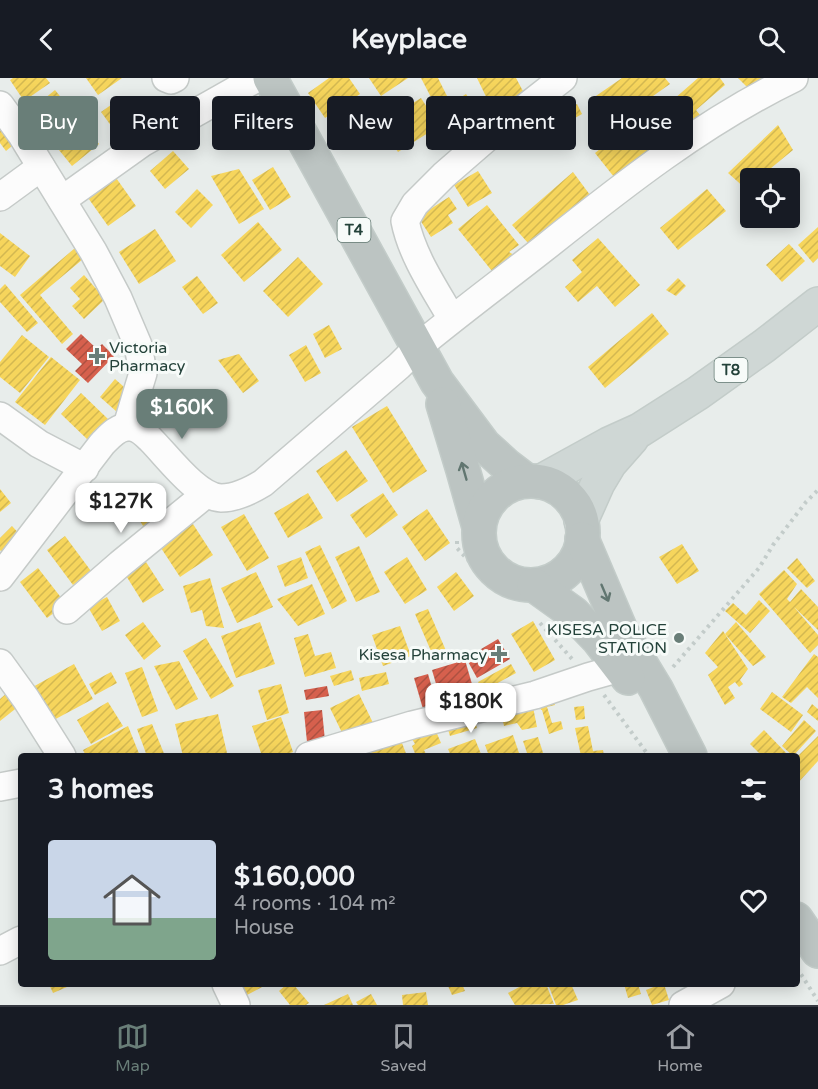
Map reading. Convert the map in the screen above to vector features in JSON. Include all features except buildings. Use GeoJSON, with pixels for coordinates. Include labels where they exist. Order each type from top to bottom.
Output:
{"type":"FeatureCollection","features":[{"type":"Feature","properties":{"kind":"highway","name":"T4"},"geometry":{"type":"LineString","coordinates":[[270,78],[437,382],[484,445],[506,465],[534,481],[558,489],[573,503],[622,633],[656,689],[688,753]]}},
{"type":"Feature","properties":{"kind":"highway","name":"T4"},"geometry":{"type":"LineString","coordinates":[[437,382],[464,470],[479,527],[480,545],[487,562],[500,575],[516,583],[534,585],[573,612],[598,639],[683,753]]}},
{"type":"Feature","properties":{"kind":"highway"},"geometry":{"type":"LineString","coordinates":[[479,527],[484,510],[495,495],[510,485],[534,481]]}},
{"type":"Feature","properties":{"kind":"highway"},"geometry":{"type":"LineString","coordinates":[[534,585],[552,581],[567,571],[577,557],[582,530]]}},
{"type":"Feature","properties":{"kind":"main road","name":"T8"},"geometry":{"type":"LineString","coordinates":[[534,481],[640,430],[698,393],[818,304]]}},
{"type":"Feature","properties":{"kind":"main road","name":"T8"},"geometry":{"type":"LineString","coordinates":[[582,530],[598,483],[610,463],[640,430]]}},
{"type":"Feature","properties":{"kind":"street"},"geometry":{"type":"LineString","coordinates":[[166,78],[171,80],[176,78]]}},
{"type":"Feature","properties":{"kind":"street"},"geometry":{"type":"LineString","coordinates":[[62,200],[142,143],[257,78]]}},
{"type":"Feature","properties":{"kind":"street"},"geometry":{"type":"LineString","coordinates":[[452,319],[425,272],[408,235],[405,221],[415,204],[444,176],[489,136],[563,78]]}},
{"type":"Feature","properties":{"kind":"street"},"geometry":{"type":"LineString","coordinates":[[0,577],[102,444],[115,432],[127,426],[137,428],[206,494],[220,498],[245,494],[263,483],[452,319],[612,193],[689,139],[762,93],[794,78]]}},
{"type":"Feature","properties":{"kind":"street"},"geometry":{"type":"LineString","coordinates":[[0,105],[93,250],[118,298],[138,345],[143,373],[127,426]]}},
{"type":"Feature","properties":{"kind":"street"},"geometry":{"type":"LineString","coordinates":[[0,197],[41,167]]}},
{"type":"Feature","properties":{"kind":"street"},"geometry":{"type":"LineString","coordinates":[[0,416],[39,444],[85,468]]}},
{"type":"Feature","properties":{"kind":"street"},"geometry":{"type":"LineString","coordinates":[[67,610],[206,494]]}},
{"type":"Feature","properties":{"kind":"street"},"geometry":{"type":"LineString","coordinates":[[0,663],[60,753]]}},
{"type":"Feature","properties":{"kind":"street"},"geometry":{"type":"LineString","coordinates":[[319,753],[412,726],[535,695],[620,668]]}},
{"type":"Feature","properties":{"kind":"street"},"geometry":{"type":"LineString","coordinates":[[0,787],[18,784]]}},
{"type":"Feature","properties":{"kind":"street"},"geometry":{"type":"LineString","coordinates":[[0,951],[18,942]]}},
{"type":"Feature","properties":{"kind":"street"},"geometry":{"type":"LineString","coordinates":[[227,987],[236,1005]]}},
{"type":"Feature","properties":{"kind":"street"},"geometry":{"type":"LineString","coordinates":[[683,1005],[716,987]]}},
{"type":"Feature","properties":{"kind":"path"},"geometry":{"type":"LineString","coordinates":[[656,689],[759,568],[779,536],[818,490]]}},
{"type":"Feature","properties":{"kind":"path"},"geometry":{"type":"LineString","coordinates":[[804,945],[818,1001]]}},
{"type":"Feature","properties":{"kind":"place","name":"Victoria Pharmacy"},"geometry":{"type":"Point","coordinates":[97,356]}},
{"type":"Feature","properties":{"kind":"place","name":"KISESA POLICE STATION"},"geometry":{"type":"Point","coordinates":[679,638]}},
{"type":"Feature","properties":{"kind":"place","name":"Kisesa Pharmacy"},"geometry":{"type":"Point","coordinates":[499,654]}}]}
